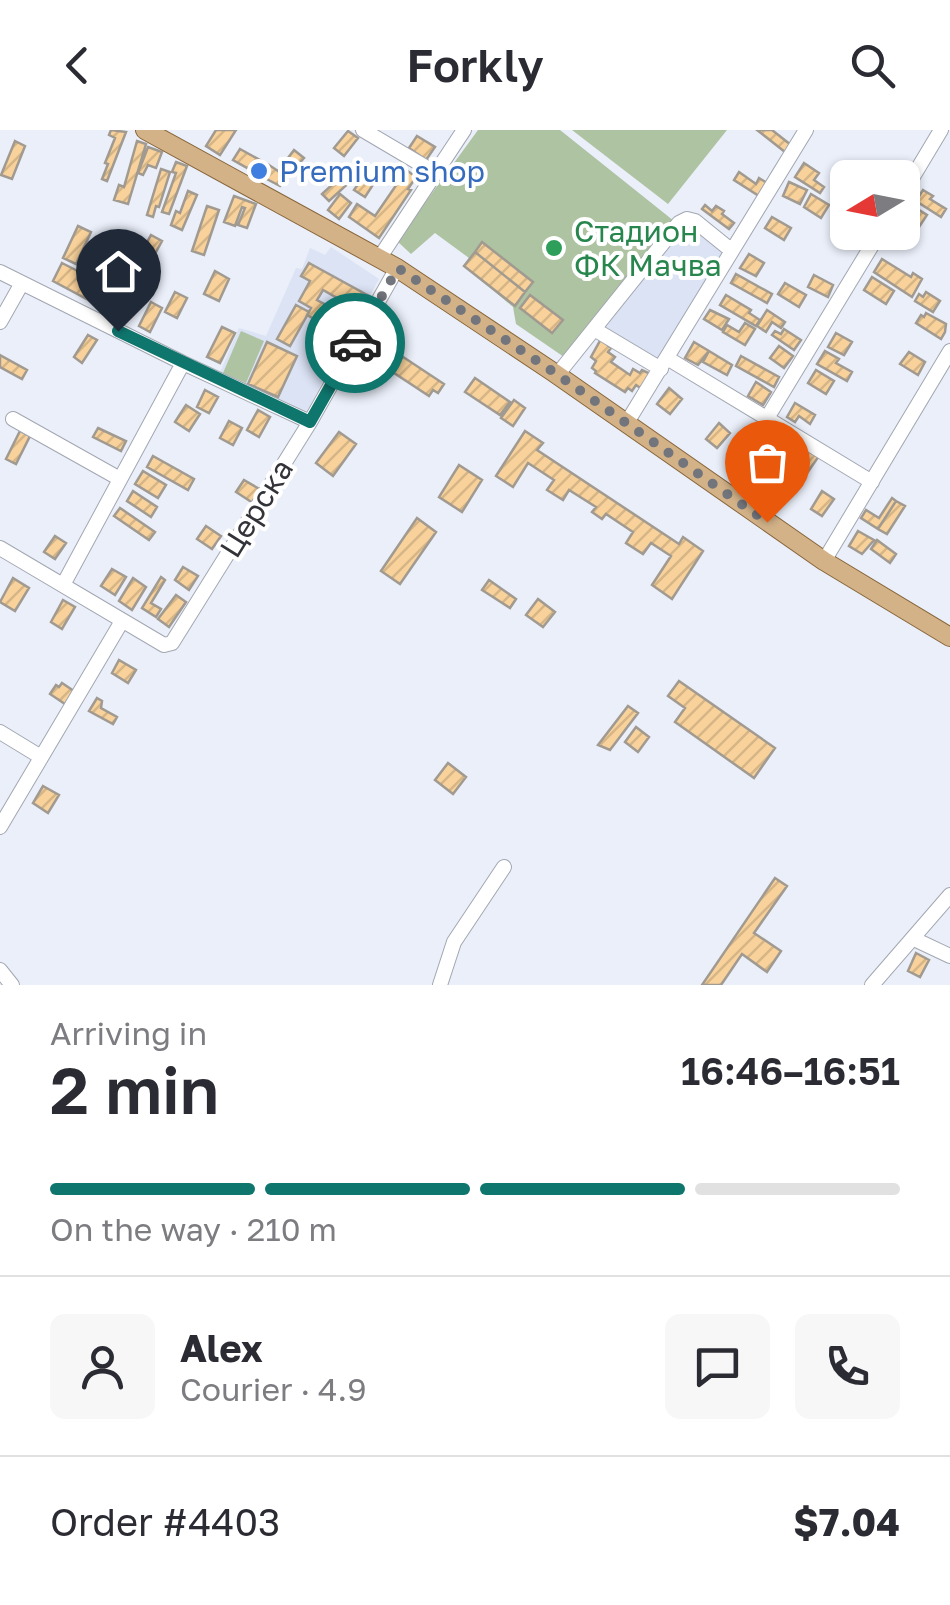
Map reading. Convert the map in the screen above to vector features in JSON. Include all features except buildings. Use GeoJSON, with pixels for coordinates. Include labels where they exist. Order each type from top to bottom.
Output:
{"type":"FeatureCollection","features":[{"type":"Feature","properties":{"kind":"main road"},"geometry":{"type":"LineString","coordinates":[[145,130],[398,268],[824,562],[950,637]]}},
{"type":"Feature","properties":{"kind":"street"},"geometry":{"type":"LineString","coordinates":[[363,130],[434,172]]}},
{"type":"Feature","properties":{"kind":"street"},"geometry":{"type":"LineString","coordinates":[[380,257],[464,130]]}},
{"type":"Feature","properties":{"kind":"street"},"geometry":{"type":"LineString","coordinates":[[626,424],[806,130]]}},
{"type":"Feature","properties":{"kind":"street"},"geometry":{"type":"LineString","coordinates":[[920,165],[942,130]]}},
{"type":"Feature","properties":{"kind":"street"},"geometry":{"type":"LineString","coordinates":[[558,375],[683,220],[695,221],[732,252]]}},
{"type":"Feature","properties":{"kind":"street"},"geometry":{"type":"LineString","coordinates":[[768,418],[869,250]]}},
{"type":"Feature","properties":{"kind":"street","name":"Церска"},"geometry":{"type":"LineString","coordinates":[[122,622],[164,645],[172,642],[310,422],[398,268]]}},
{"type":"Feature","properties":{"kind":"street"},"geometry":{"type":"LineString","coordinates":[[0,272],[310,422]]}},
{"type":"Feature","properties":{"kind":"street"},"geometry":{"type":"LineString","coordinates":[[0,322],[22,283]]}},
{"type":"Feature","properties":{"kind":"street"},"geometry":{"type":"LineString","coordinates":[[594,329],[768,418],[872,482]]}},
{"type":"Feature","properties":{"kind":"street"},"geometry":{"type":"LineString","coordinates":[[824,562],[950,351]]}},
{"type":"Feature","properties":{"kind":"street"},"geometry":{"type":"LineString","coordinates":[[63,585],[182,363]]}},
{"type":"Feature","properties":{"kind":"street"},"geometry":{"type":"LineString","coordinates":[[12,419],[120,478]]}},
{"type":"Feature","properties":{"kind":"street"},"geometry":{"type":"LineString","coordinates":[[0,548],[122,622],[2,820]]}},
{"type":"Feature","properties":{"kind":"street"},"geometry":{"type":"LineString","coordinates":[[0,732],[41,757]]}},
{"type":"Feature","properties":{"kind":"street"},"geometry":{"type":"LineString","coordinates":[[440,985],[454,942],[504,867]]}},
{"type":"Feature","properties":{"kind":"street"},"geometry":{"type":"LineString","coordinates":[[872,985],[950,896]]}},
{"type":"Feature","properties":{"kind":"street"},"geometry":{"type":"LineString","coordinates":[[914,938],[950,956]]}},
{"type":"Feature","properties":{"kind":"street"},"geometry":{"type":"LineString","coordinates":[[0,970],[12,985]]}},
{"type":"Feature","properties":{"kind":"shaded area"},"geometry":{"type":"Polygon","coordinates":[[[687,223],[727,253],[656,361],[604,326],[687,223]]]}},
{"type":"Feature","properties":{"kind":"shaded area"},"geometry":{"type":"Polygon","coordinates":[[[331,247],[379,279],[304,416],[218,377],[239,328],[266,336],[296,268],[302,269],[310,248],[325,255],[331,247]]]}},
{"type":"Feature","properties":{"kind":"green space","name":"Стадион ФК Мачва"},"geometry":{"type":"Polygon","coordinates":[[[478,130],[560,130],[674,221],[564,357],[516,324],[513,307],[464,266],[469,258],[435,233],[411,254],[397,241],[478,130]]]}},
{"type":"Feature","properties":{"kind":"green space"},"geometry":{"type":"Polygon","coordinates":[[[572,130],[727,130],[668,204],[572,130]]]}},
{"type":"Feature","properties":{"kind":"green space"},"geometry":{"type":"Polygon","coordinates":[[[241,331],[264,341],[246,383],[223,373],[241,331]]]}},
{"type":"Feature","properties":{"kind":"way so far"},"geometry":{"type":"LineString","coordinates":[[355,343],[398,268],[767,522]]}},
{"type":"Feature","properties":{"kind":"place","name":"Premium shop"},"geometry":{"type":"Point","coordinates":[259,171]}},
{"type":"Feature","properties":{"kind":"place","name":"Стадион ФК Мачва"},"geometry":{"type":"Point","coordinates":[554,248]}},
{"type":"Feature","properties":{"kind":"route"},"geometry":{"type":"LineString","coordinates":[[118,331],[310,422],[355,343]]}}]}
